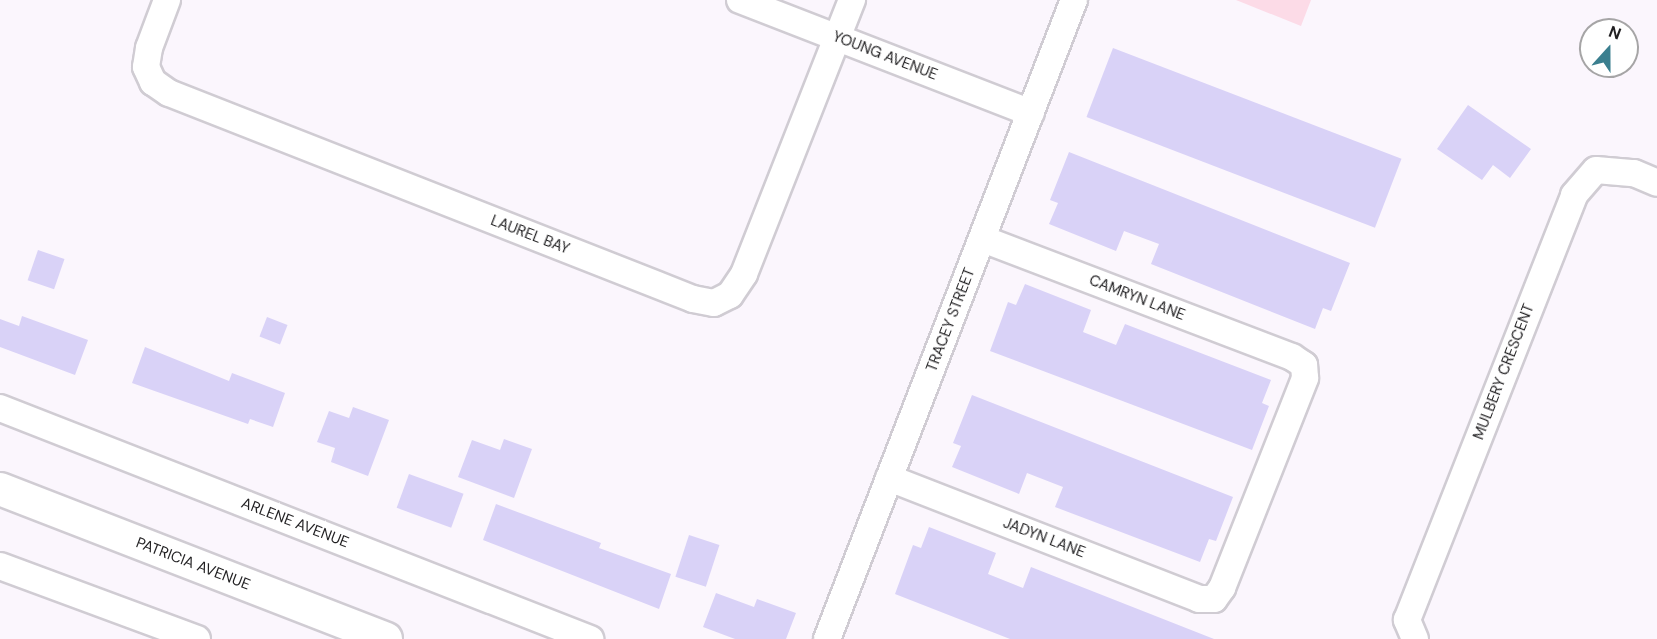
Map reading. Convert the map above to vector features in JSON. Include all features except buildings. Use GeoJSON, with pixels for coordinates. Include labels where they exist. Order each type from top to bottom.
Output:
{"type":"FeatureCollection","features":[{"type":"Feature","properties":{"kind":"street","name":"LAUREL BAY"},"geometry":{"type":"LineString","coordinates":[[167,0],[149,48],[146,67],[153,82],[169,93],[704,303],[723,300],[741,281],[852,0]]}},
{"type":"Feature","properties":{"kind":"street","name":"YOUNG AVENUE"},"geometry":{"type":"LineString","coordinates":[[740,0],[1031,113]]}},
{"type":"Feature","properties":{"kind":"street","name":"TRACEY STREET"},"geometry":{"type":"LineString","coordinates":[[827,639],[1074,0]]}},
{"type":"Feature","properties":{"kind":"street","name":"MULBERY CRESCENT"},"geometry":{"type":"LineString","coordinates":[[1415,639],[1407,620],[1574,195],[1596,170],[1634,174],[1657,183]]}},
{"type":"Feature","properties":{"kind":"street","name":"CAMRYN LANE"},"geometry":{"type":"LineString","coordinates":[[983,238],[1292,357],[1304,365],[1305,378],[1222,588],[1214,599],[1199,598]]}},
{"type":"Feature","properties":{"kind":"street","name":"ARLENE AVENUE"},"geometry":{"type":"LineString","coordinates":[[0,408],[590,639]]}},
{"type":"Feature","properties":{"kind":"street","name":"JADYN LANE"},"geometry":{"type":"LineString","coordinates":[[889,478],[1199,598]]}},
{"type":"Feature","properties":{"kind":"street","name":"PATRICIA AVENUE"},"geometry":{"type":"LineString","coordinates":[[0,489],[386,639]]}},
{"type":"Feature","properties":{"kind":"street"},"geometry":{"type":"LineString","coordinates":[[0,566],[197,639]]}},
{"type":"Feature","properties":{"kind":"shaded area"},"geometry":{"type":"Polygon","coordinates":[[[1236,0],[1311,0],[1301,26],[1236,0]]]}}]}
